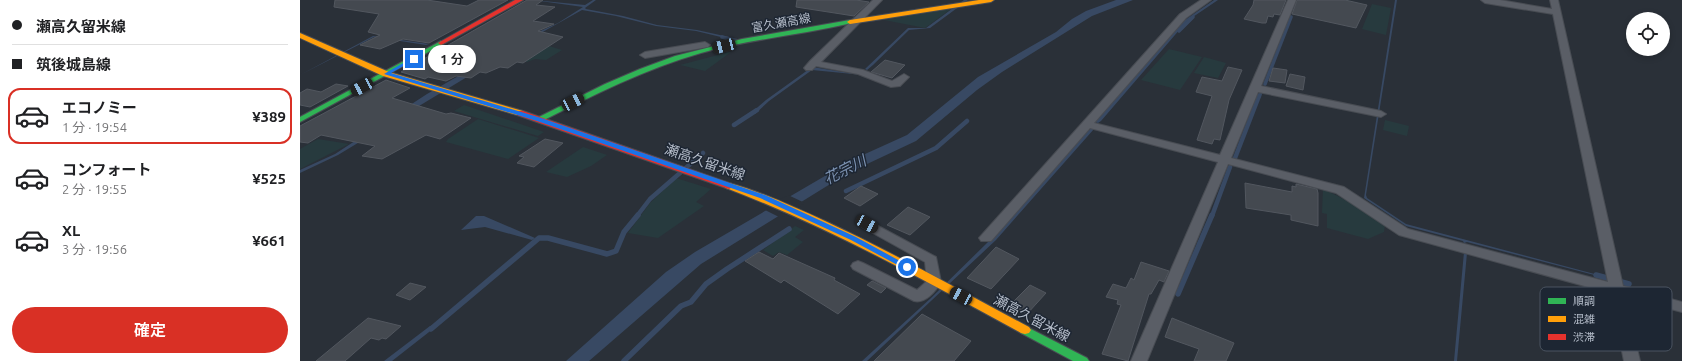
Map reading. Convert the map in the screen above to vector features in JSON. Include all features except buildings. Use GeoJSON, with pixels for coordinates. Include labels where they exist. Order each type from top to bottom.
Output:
{"type":"FeatureCollection","features":[{"type":"Feature","properties":{"kind":"main road"},"geometry":{"type":"LineString","coordinates":[[300,120],[520,0]]}},
{"type":"Feature","properties":{"kind":"main road","name":"富久瀬高線"},"geometry":{"type":"LineString","coordinates":[[539,120],[585,96],[645,70],[697,53],[738,43],[857,21],[991,0]]}},
{"type":"Feature","properties":{"kind":"main road","name":"瀬高久留米線"},"geometry":{"type":"LineString","coordinates":[[300,35],[386,74],[539,120],[772,201],[854,238],[1083,361]]}},
{"type":"Feature","properties":{"kind":"street"},"geometry":{"type":"LineString","coordinates":[[878,0],[811,66],[860,72],[891,84],[896,84],[904,77]]}},
{"type":"Feature","properties":{"kind":"street"},"geometry":{"type":"LineString","coordinates":[[986,238],[1183,16],[1208,0]]}},
{"type":"Feature","properties":{"kind":"street"},"geometry":{"type":"LineString","coordinates":[[1139,361],[1292,0]]}},
{"type":"Feature","properties":{"kind":"street"},"geometry":{"type":"LineString","coordinates":[[1485,0],[1556,12]]}},
{"type":"Feature","properties":{"kind":"street"},"geometry":{"type":"LineString","coordinates":[[1554,0],[1616,287]]}},
{"type":"Feature","properties":{"kind":"street"},"geometry":{"type":"LineString","coordinates":[[644,55],[705,45]]}},
{"type":"Feature","properties":{"kind":"street"},"geometry":{"type":"LineString","coordinates":[[1255,88],[1381,114]]}},
{"type":"Feature","properties":{"kind":"street"},"geometry":{"type":"LineString","coordinates":[[1087,124],[1340,190],[1404,232],[1606,287]]}},
{"type":"Feature","properties":{"kind":"street"},"geometry":{"type":"LineString","coordinates":[[858,266],[919,297],[934,282],[931,260],[867,224]]}},
{"type":"Feature","properties":{"kind":"street"},"geometry":{"type":"LineString","coordinates":[[1672,304],[1682,307]]}},
{"type":"Feature","properties":{"kind":"street"},"geometry":{"type":"LineString","coordinates":[[1630,351],[1632,361]]}},
{"type":"Feature","properties":{"kind":"green space"},"geometry":{"type":"Polygon","coordinates":[[[1372,4],[1391,8],[1386,35],[1362,29],[1372,4]]]}},
{"type":"Feature","properties":{"kind":"green space"},"geometry":{"type":"Polygon","coordinates":[[[951,9],[925,28],[884,20],[951,9]]]}},
{"type":"Feature","properties":{"kind":"green space"},"geometry":{"type":"Polygon","coordinates":[[[549,46],[562,50],[546,60],[535,59],[527,62],[523,61],[549,46]]]}},
{"type":"Feature","properties":{"kind":"green space"},"geometry":{"type":"Polygon","coordinates":[[[1169,49],[1202,57],[1180,90],[1141,80],[1169,49]]]}},
{"type":"Feature","properties":{"kind":"green space"},"geometry":{"type":"Polygon","coordinates":[[[731,52],[705,71],[680,65],[731,52]]]}},
{"type":"Feature","properties":{"kind":"green space"},"geometry":{"type":"Polygon","coordinates":[[[1204,57],[1226,63],[1218,78],[1194,73],[1204,57]]]}},
{"type":"Feature","properties":{"kind":"green space"},"geometry":{"type":"Polygon","coordinates":[[[464,105],[544,132],[538,136],[454,111],[464,105]]]}},
{"type":"Feature","properties":{"kind":"green space"},"geometry":{"type":"Polygon","coordinates":[[[478,119],[539,138],[508,159],[446,142],[448,139],[478,119]]]}},
{"type":"Feature","properties":{"kind":"green space"},"geometry":{"type":"Polygon","coordinates":[[[1385,120],[1409,126],[1407,136],[1383,130],[1385,120]]]}},
{"type":"Feature","properties":{"kind":"green space"},"geometry":{"type":"Polygon","coordinates":[[[318,139],[349,144],[300,169],[300,149],[318,139]]]}},
{"type":"Feature","properties":{"kind":"green space"},"geometry":{"type":"Polygon","coordinates":[[[583,147],[607,155],[591,166],[567,177],[546,172],[583,147]]]}},
{"type":"Feature","properties":{"kind":"green space"},"geometry":{"type":"Polygon","coordinates":[[[676,178],[711,189],[696,202],[704,206],[658,238],[628,233],[650,203],[676,178]]]}},
{"type":"Feature","properties":{"kind":"green space"},"geometry":{"type":"Polygon","coordinates":[[[1323,189],[1350,202],[1385,224],[1384,232],[1368,239],[1327,228],[1327,214],[1322,213],[1323,189]]]}},
{"type":"Feature","properties":{"kind":"green space"},"geometry":{"type":"Polygon","coordinates":[[[795,226],[804,230],[795,237],[803,242],[787,255],[779,252],[773,256],[763,250],[795,226]]]}},
{"type":"Feature","properties":{"kind":"water"},"geometry":{"type":"Polygon","coordinates":[[[533,0],[585,5],[593,0],[596,0],[585,8],[657,25],[697,30],[729,37],[725,38],[696,31],[656,26],[616,16],[582,10],[530,39],[338,155],[300,173],[300,170],[335,154],[427,94],[521,40],[558,23],[583,7],[533,0]]]}},
{"type":"Feature","properties":{"kind":"water"},"geometry":{"type":"Polygon","coordinates":[[[964,0],[968,0],[930,28],[909,30],[873,65],[867,70],[865,69],[908,28],[926,28],[964,0]]]}},
{"type":"Feature","properties":{"kind":"water","name":"花宗川"},"geometry":{"type":"Polygon","coordinates":[[[1116,0],[1133,0],[1092,16],[1002,72],[977,90],[916,141],[848,173],[701,264],[589,361],[566,361],[666,272],[695,252],[854,159],[907,135],[978,77],[1056,32],[1072,19],[1086,11],[1116,0]]]}},
{"type":"Feature","properties":{"kind":"water"},"geometry":{"type":"Polygon","coordinates":[[[1214,0],[1218,0],[1187,21],[1101,121],[1098,123],[1095,122],[1185,20],[1214,0]]]}},
{"type":"Feature","properties":{"kind":"water"},"geometry":{"type":"Polygon","coordinates":[[[1395,0],[1397,0],[1366,195],[1367,198],[1406,224],[1602,277],[1467,242],[1464,243],[1463,241],[1406,226],[1364,198],[1395,0]]]}},
{"type":"Feature","properties":{"kind":"water"},"geometry":{"type":"Polygon","coordinates":[[[373,36],[429,44],[426,45],[374,37],[300,75],[373,36]]]}},
{"type":"Feature","properties":{"kind":"water"},"geometry":{"type":"Polygon","coordinates":[[[812,67],[863,75],[812,70],[769,101],[755,114],[751,113],[766,100],[812,67]]]}},
{"type":"Feature","properties":{"kind":"water"},"geometry":{"type":"Polygon","coordinates":[[[1090,129],[1094,129],[996,240],[867,361],[862,361],[931,298],[989,241],[1090,129]]]}},
{"type":"Feature","properties":{"kind":"water"},"geometry":{"type":"Polygon","coordinates":[[[476,216],[484,216],[535,238],[532,240],[485,227],[461,230],[476,216]]]}},
{"type":"Feature","properties":{"kind":"water"},"geometry":{"type":"Polygon","coordinates":[[[1464,252],[1467,253],[1457,361],[1454,361],[1464,252]]]}},
{"type":"Feature","properties":{"kind":"water"},"geometry":{"type":"Polygon","coordinates":[[[438,325],[392,361],[384,361],[430,326],[438,325]]]}},
{"type":"Feature","properties":{"kind":"pier"},"geometry":{"type":"Polygon","coordinates":[[[788,195],[805,203],[781,218],[763,209],[788,195]]]}},
{"type":"Feature","properties":{"kind":"waterway"},"geometry":{"type":"LineString","coordinates":[[1179,31],[1193,17]]}},
{"type":"Feature","properties":{"kind":"waterway"},"geometry":{"type":"LineString","coordinates":[[1265,84],[1291,17]]}},
{"type":"Feature","properties":{"kind":"waterway"},"geometry":{"type":"LineString","coordinates":[[722,37],[742,42]]}},
{"type":"Feature","properties":{"kind":"waterway"},"geometry":{"type":"LineString","coordinates":[[1259,97],[1261,92]]}},
{"type":"Feature","properties":{"kind":"waterway"},"geometry":{"type":"LineString","coordinates":[[1235,158],[1259,96]]}},
{"type":"Feature","properties":{"kind":"waterway"},"geometry":{"type":"LineString","coordinates":[[734,125],[757,110]]}},
{"type":"Feature","properties":{"kind":"waterway"},"geometry":{"type":"LineString","coordinates":[[846,191],[936,148],[967,121]]}},
{"type":"Feature","properties":{"kind":"waterway"},"geometry":{"type":"LineString","coordinates":[[637,216],[650,199],[703,153]]}},
{"type":"Feature","properties":{"kind":"waterway"},"geometry":{"type":"LineString","coordinates":[[1212,216],[1230,167]]}},
{"type":"Feature","properties":{"kind":"waterway"},"geometry":{"type":"LineString","coordinates":[[431,329],[539,238],[548,238],[607,254],[616,251],[624,232],[638,215]]}},
{"type":"Feature","properties":{"kind":"waterway"},"geometry":{"type":"LineString","coordinates":[[1178,294],[1212,215]]}},
{"type":"Feature","properties":{"kind":"waterway"},"geometry":{"type":"LineString","coordinates":[[624,361],[681,306],[691,302],[706,284],[789,229]]}},
{"type":"Feature","properties":{"kind":"waterway"},"geometry":{"type":"LineString","coordinates":[[1596,275],[1629,284]]}},
{"type":"Feature","properties":{"kind":"traffic: fast"},"geometry":{"type":"LineString","coordinates":[[539,119],[625,78],[678,58],[742,41],[850,22]]}},
{"type":"Feature","properties":{"kind":"traffic: fast"},"geometry":{"type":"LineString","coordinates":[[300,120],[441,43]]}},
{"type":"Feature","properties":{"kind":"traffic: fast"},"geometry":{"type":"LineString","coordinates":[[1025,330],[1083,361]]}},
{"type":"Feature","properties":{"kind":"traffic: slow"},"geometry":{"type":"LineString","coordinates":[[850,22],[991,0]]}},
{"type":"Feature","properties":{"kind":"traffic: slow"},"geometry":{"type":"LineString","coordinates":[[300,35],[386,74],[520,113]]}},
{"type":"Feature","properties":{"kind":"traffic: slow"},"geometry":{"type":"LineString","coordinates":[[729,186],[768,200],[843,234],[880,252],[1025,330]]}},
{"type":"Feature","properties":{"kind":"traffic: jam"},"geometry":{"type":"LineString","coordinates":[[441,43],[520,0]]}},
{"type":"Feature","properties":{"kind":"traffic: jam"},"geometry":{"type":"LineString","coordinates":[[520,113],[729,186]]}},
{"type":"Feature","properties":{"kind":"route"},"geometry":{"type":"LineString","coordinates":[[414,59],[386,74],[539,120],[762,197],[854,238],[907,267]]}}]}
